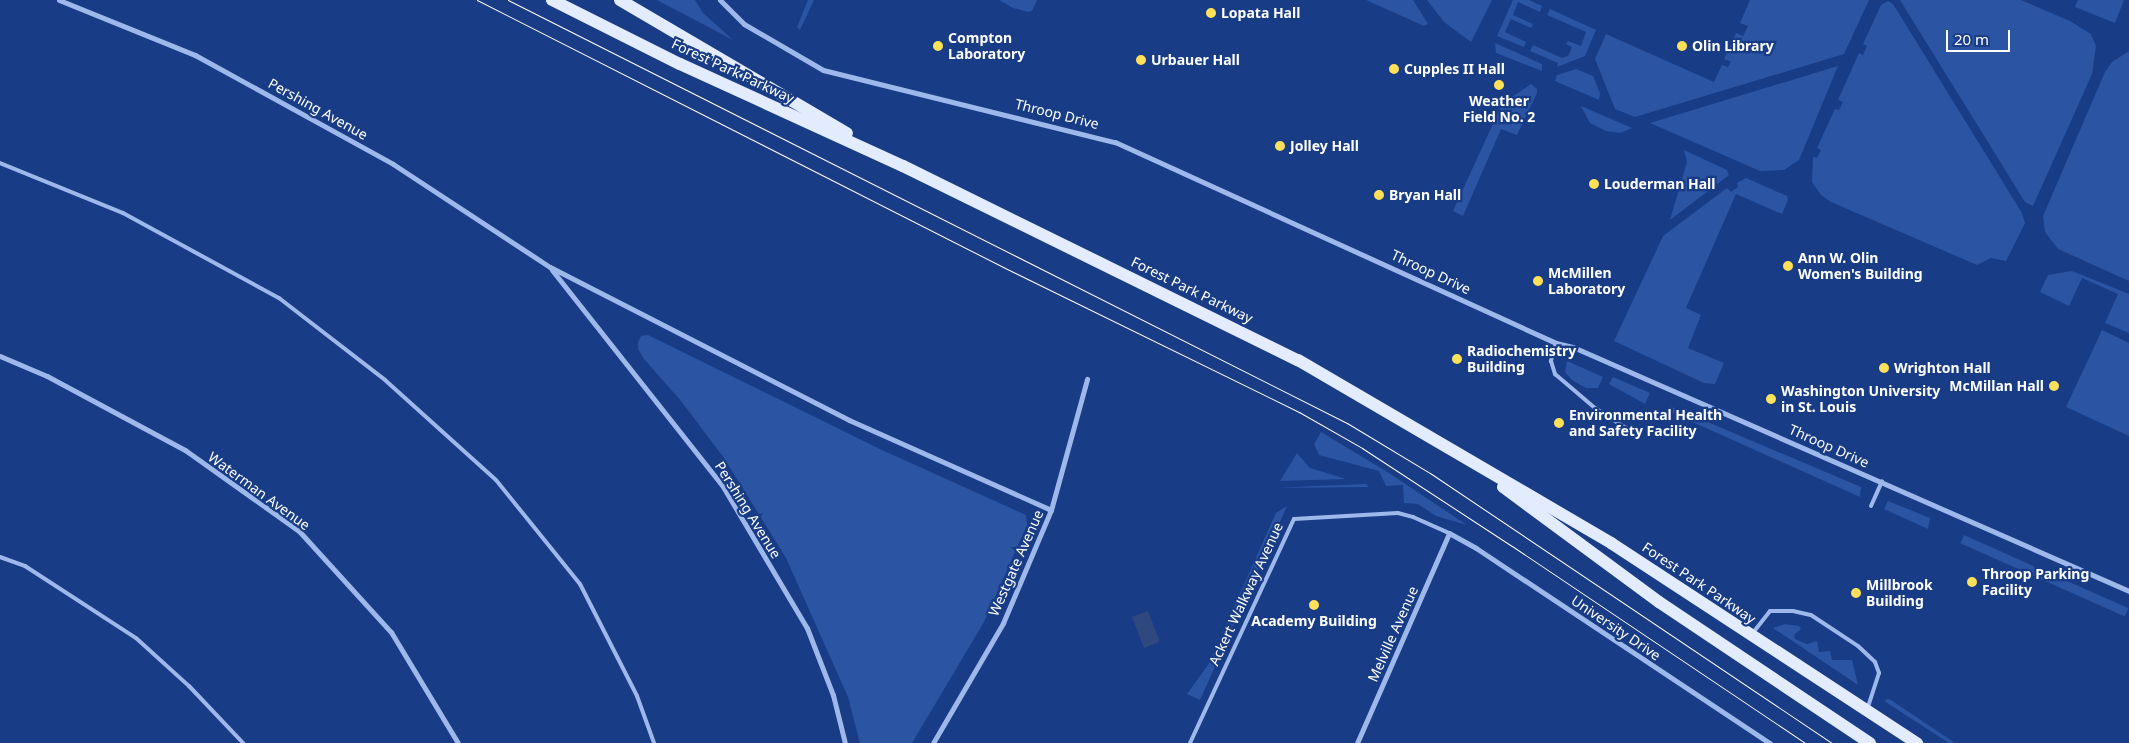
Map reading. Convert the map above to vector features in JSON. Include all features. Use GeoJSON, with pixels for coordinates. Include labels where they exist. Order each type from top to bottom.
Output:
{"type":"FeatureCollection","features":[{"type":"Feature","properties":{"kind":"main road","name":"Forest Park Parkway"},"geometry":{"type":"LineString","coordinates":[[552,0],[680,64],[903,166],[1298,360],[1611,543],[1750,636],[1917,743]]}},
{"type":"Feature","properties":{"kind":"main road","name":"Forest Park Parkway"},"geometry":{"type":"LineString","coordinates":[[620,0],[903,166]]}},
{"type":"Feature","properties":{"kind":"main road","name":"Forest Park Parkway"},"geometry":{"type":"LineString","coordinates":[[1462,455],[1651,596],[1870,743]]}},
{"type":"Feature","properties":{"kind":"street","name":"Pershing Avenue"},"geometry":{"type":"LineString","coordinates":[[59,0],[212,64],[393,164],[550,267],[849,420],[1051,510]]}},
{"type":"Feature","properties":{"kind":"street","name":"Throop Drive"},"geometry":{"type":"LineString","coordinates":[[720,0],[744,24],[837,76],[1079,130],[1115,142],[1556,343],[1573,346],[2129,591]]}},
{"type":"Feature","properties":{"kind":"street","name":"Pershing Avenue"},"geometry":{"type":"LineString","coordinates":[[550,267],[722,485],[807,628],[833,695],[845,743]]}},
{"type":"Feature","properties":{"kind":"street","name":"Waterman Avenue"},"geometry":{"type":"LineString","coordinates":[[0,356],[47,376],[185,450],[299,532],[391,632],[458,743]]}},
{"type":"Feature","properties":{"kind":"street","name":"Westgate Avenue"},"geometry":{"type":"LineString","coordinates":[[933,743],[1003,623],[1051,510],[1087,380]]}},
{"type":"Feature","properties":{"kind":"street","name":"Melville Avenue"},"geometry":{"type":"LineString","coordinates":[[1357,743],[1449,533]]}},
{"type":"Feature","properties":{"kind":"street","name":"University Drive"},"geometry":{"type":"LineString","coordinates":[[1449,533],[1476,548],[1770,743]]}},
{"type":"Feature","properties":{"kind":"lane"},"geometry":{"type":"LineString","coordinates":[[0,163],[123,213],[279,298],[385,380],[496,480],[580,584],[636,696],[654,743]]}},
{"type":"Feature","properties":{"kind":"lane"},"geometry":{"type":"LineString","coordinates":[[1556,343],[1551,362],[1555,374],[1595,408],[1632,432]]}},
{"type":"Feature","properties":{"kind":"lane"},"geometry":{"type":"LineString","coordinates":[[1871,506],[1882,481]]}},
{"type":"Feature","properties":{"kind":"lane","name":"Ackert Walkway Avenue"},"geometry":{"type":"LineString","coordinates":[[1190,743],[1294,519],[1398,514],[1414,517],[1449,533]]}},
{"type":"Feature","properties":{"kind":"lane"},"geometry":{"type":"LineString","coordinates":[[0,556],[25,566],[136,638],[189,686],[243,743]]}},
{"type":"Feature","properties":{"kind":"lane"},"geometry":{"type":"LineString","coordinates":[[1750,636],[1770,611],[1793,611],[1810,615],[1858,646],[1875,662],[1878,673],[1873,698],[1866,711]]}},
{"type":"Feature","properties":{"kind":"shaded area"},"geometry":{"type":"Polygon","coordinates":[[[657,0],[695,0],[703,13],[733,40],[657,0]]]}},
{"type":"Feature","properties":{"kind":"shaded area"},"geometry":{"type":"Polygon","coordinates":[[[808,0],[814,0],[800,30],[797,27],[808,0]]]}},
{"type":"Feature","properties":{"kind":"shaded area"},"geometry":{"type":"Polygon","coordinates":[[[999,0],[1037,0],[1032,11],[1028,12],[1013,8],[999,0]]]}},
{"type":"Feature","properties":{"kind":"shaded area"},"geometry":{"type":"Polygon","coordinates":[[[1366,0],[1413,0],[1428,24],[1424,26],[1366,0]]]}},
{"type":"Feature","properties":{"kind":"shaded area"},"geometry":{"type":"Polygon","coordinates":[[[1427,0],[1492,0],[1471,42],[1444,22],[1427,0]]]}},
{"type":"Feature","properties":{"kind":"shaded area"},"geometry":{"type":"Polygon","coordinates":[[[1513,0],[1529,0],[1542,6],[1540,12],[1518,2],[1513,15],[1533,24],[1531,28],[1511,19],[1505,32],[1526,42],[1524,47],[1497,36],[1513,0]]]}},
{"type":"Feature","properties":{"kind":"shaded area"},"geometry":{"type":"Polygon","coordinates":[[[1750,0],[1869,0],[1844,54],[1635,117],[1615,109],[1595,59],[1606,34],[1714,82],[1722,65],[1728,67],[1731,62],[1724,59],[1736,33],[1743,36],[1748,26],[1740,23],[1750,0]]]}},
{"type":"Feature","properties":{"kind":"shaded area"},"geometry":{"type":"Polygon","coordinates":[[[1900,0],[2021,0],[2070,21],[2091,34],[2096,46],[2092,74],[2033,206],[2025,202],[1900,0]]]}},
{"type":"Feature","properties":{"kind":"shaded area"},"geometry":{"type":"Polygon","coordinates":[[[2078,0],[2124,0],[2115,23],[2075,7],[2078,0]]]}},
{"type":"Feature","properties":{"kind":"shaded area"},"geometry":{"type":"Polygon","coordinates":[[[1888,1],[1893,4],[2022,213],[2025,223],[2006,261],[1991,258],[1977,265],[1831,202],[1821,195],[1812,182],[1813,157],[1817,158],[1821,150],[1817,148],[1835,109],[1839,110],[1843,102],[1838,100],[1859,53],[1863,55],[1867,46],[1863,44],[1881,5],[1888,1]]]}},
{"type":"Feature","properties":{"kind":"shaded area"},"geometry":{"type":"Polygon","coordinates":[[[1550,9],[1596,30],[1585,56],[1557,67],[1558,63],[1530,51],[1533,45],[1562,58],[1568,56],[1572,47],[1566,44],[1568,41],[1581,46],[1586,32],[1547,15],[1550,9]]]}},
{"type":"Feature","properties":{"kind":"shaded area"},"geometry":{"type":"Polygon","coordinates":[[[1495,43],[1542,64],[1542,71],[1496,53],[1495,43]]]}},
{"type":"Feature","properties":{"kind":"shaded area"},"geometry":{"type":"Polygon","coordinates":[[[2129,51],[2129,281],[2058,249],[2045,232],[2043,216],[2105,72],[2112,62],[2129,51]]]}},
{"type":"Feature","properties":{"kind":"shaded area"},"geometry":{"type":"Polygon","coordinates":[[[1838,66],[1799,160],[1784,170],[1760,171],[1650,123],[1838,66]]]}},
{"type":"Feature","properties":{"kind":"shaded area"},"geometry":{"type":"Polygon","coordinates":[[[1576,69],[1593,76],[1600,93],[1599,100],[1555,81],[1557,75],[1576,69]]]}},
{"type":"Feature","properties":{"kind":"shaded area"},"geometry":{"type":"Polygon","coordinates":[[[1531,84],[1537,89],[1537,93],[1517,135],[1501,129],[1463,216],[1453,211],[1502,104],[1531,84]]]}},
{"type":"Feature","properties":{"kind":"shaded area"},"geometry":{"type":"Polygon","coordinates":[[[1581,106],[1632,128],[1620,133],[1606,131],[1590,123],[1581,106]]]}},
{"type":"Feature","properties":{"kind":"shaded area"},"geometry":{"type":"Polygon","coordinates":[[[1684,150],[1727,170],[1729,175],[1670,220],[1687,162],[1684,150]]]}},
{"type":"Feature","properties":{"kind":"shaded area"},"geometry":{"type":"Polygon","coordinates":[[[1746,178],[1787,196],[1788,200],[1782,214],[1736,194],[1686,308],[1701,315],[1688,348],[1724,363],[1715,384],[1704,383],[1614,341],[1663,236],[1727,188],[1731,192],[1738,187],[1737,183],[1746,178]]]}},
{"type":"Feature","properties":{"kind":"shaded area"},"geometry":{"type":"Polygon","coordinates":[[[2072,271],[2129,294],[2129,333],[2105,323],[2118,294],[2082,278],[2069,306],[2040,292],[2048,275],[2072,271]]]}},
{"type":"Feature","properties":{"kind":"shaded area"},"geometry":{"type":"Polygon","coordinates":[[[2102,330],[2129,343],[2129,436],[2066,407],[2102,330]]]}},
{"type":"Feature","properties":{"kind":"shaded area"},"geometry":{"type":"Polygon","coordinates":[[[648,335],[882,450],[1026,515],[1027,525],[984,622],[912,743],[860,743],[848,697],[786,558],[724,458],[681,401],[644,359],[638,349],[638,342],[641,336],[648,335]]]}},
{"type":"Feature","properties":{"kind":"shaded area"},"geometry":{"type":"Polygon","coordinates":[[[1567,361],[1603,377],[1598,388],[1586,388],[1572,380],[1565,372],[1567,361]]]}},
{"type":"Feature","properties":{"kind":"shaded area"},"geometry":{"type":"Polygon","coordinates":[[[1613,377],[1650,393],[1645,404],[1609,384],[1613,377]]]}},
{"type":"Feature","properties":{"kind":"shaded area"},"geometry":{"type":"Polygon","coordinates":[[[1670,406],[1861,487],[1860,497],[1668,411],[1670,406]]]}},
{"type":"Feature","properties":{"kind":"shaded area"},"geometry":{"type":"Polygon","coordinates":[[[1321,432],[1389,473],[1467,525],[1436,516],[1418,504],[1404,503],[1403,485],[1386,486],[1379,471],[1319,455],[1314,444],[1321,432]]]}},
{"type":"Feature","properties":{"kind":"shaded area"},"geometry":{"type":"Polygon","coordinates":[[[1297,453],[1310,468],[1346,479],[1280,481],[1297,453]]]}},
{"type":"Feature","properties":{"kind":"shaded area"},"geometry":{"type":"Polygon","coordinates":[[[1366,484],[1369,487],[1276,488],[1315,486],[1366,484]]]}},
{"type":"Feature","properties":{"kind":"shaded area"},"geometry":{"type":"Polygon","coordinates":[[[1888,501],[1930,518],[1928,529],[1884,509],[1888,501]]]}},
{"type":"Feature","properties":{"kind":"shaded area"},"geometry":{"type":"Polygon","coordinates":[[[1287,506],[1200,700],[1187,694],[1208,665],[1276,513],[1287,506]]]}},
{"type":"Feature","properties":{"kind":"shaded area"},"geometry":{"type":"Polygon","coordinates":[[[1964,535],[2128,608],[2125,616],[1960,543],[1964,535]]]}},
{"type":"Feature","properties":{"kind":"shaded area"},"geometry":{"type":"Polygon","coordinates":[[[1148,611],[1160,642],[1144,648],[1132,617],[1148,611]]]}},
{"type":"Feature","properties":{"kind":"shaded area"},"geometry":{"type":"Polygon","coordinates":[[[1785,624],[1799,626],[1801,629],[1794,635],[1795,639],[1807,644],[1817,641],[1819,652],[1830,651],[1832,660],[1852,660],[1858,685],[1773,628],[1785,624]]]}},
{"type":"Feature","properties":{"kind":"shaded area"},"geometry":{"type":"Polygon","coordinates":[[[1888,699],[1955,743],[1949,743],[1884,701],[1888,699]]]}},
{"type":"Feature","properties":{"kind":"tram line"},"geometry":{"type":"LineString","coordinates":[[477,0],[1003,267],[1299,412],[1362,448],[1512,546],[1805,743]]}},
{"type":"Feature","properties":{"kind":"tram line"},"geometry":{"type":"LineString","coordinates":[[508,0],[1347,423],[1430,473],[1832,743]]}},
{"type":"Feature","properties":{"kind":"place","name":"Lopata Hall"},"geometry":{"type":"Point","coordinates":[1211,13]}},
{"type":"Feature","properties":{"kind":"place","name":"Compton Laboratory"},"geometry":{"type":"Point","coordinates":[938,46]}},
{"type":"Feature","properties":{"kind":"place","name":"Olin Library"},"geometry":{"type":"Point","coordinates":[1682,46]}},
{"type":"Feature","properties":{"kind":"place","name":"Urbauer Hall"},"geometry":{"type":"Point","coordinates":[1141,60]}},
{"type":"Feature","properties":{"kind":"place","name":"Cupples II Hall"},"geometry":{"type":"Point","coordinates":[1394,69]}},
{"type":"Feature","properties":{"kind":"place","name":"Weather Field No. 2"},"geometry":{"type":"Point","coordinates":[1499,85]}},
{"type":"Feature","properties":{"kind":"place","name":"Jolley Hall"},"geometry":{"type":"Point","coordinates":[1280,146]}},
{"type":"Feature","properties":{"kind":"place","name":"Louderman Hall"},"geometry":{"type":"Point","coordinates":[1594,184]}},
{"type":"Feature","properties":{"kind":"place","name":"Bryan Hall"},"geometry":{"type":"Point","coordinates":[1379,195]}},
{"type":"Feature","properties":{"kind":"place","name":"Ann W. Olin Women's Building"},"geometry":{"type":"Point","coordinates":[1788,266]}},
{"type":"Feature","properties":{"kind":"place","name":"McMillen Laboratory"},"geometry":{"type":"Point","coordinates":[1538,281]}},
{"type":"Feature","properties":{"kind":"place","name":"Radiochemistry Building"},"geometry":{"type":"Point","coordinates":[1457,359]}},
{"type":"Feature","properties":{"kind":"place","name":"Wrighton Hall"},"geometry":{"type":"Point","coordinates":[1884,368]}},
{"type":"Feature","properties":{"kind":"place","name":"McMillan Hall"},"geometry":{"type":"Point","coordinates":[2054,386]}},
{"type":"Feature","properties":{"kind":"place","name":"Washington University in St. Louis"},"geometry":{"type":"Point","coordinates":[1771,399]}},
{"type":"Feature","properties":{"kind":"place","name":"Environmental Health and Safety Facility"},"geometry":{"type":"Point","coordinates":[1559,423]}},
{"type":"Feature","properties":{"kind":"place","name":"Throop Parking Facility"},"geometry":{"type":"Point","coordinates":[1972,582]}},
{"type":"Feature","properties":{"kind":"place","name":"Millbrook Building"},"geometry":{"type":"Point","coordinates":[1856,593]}},
{"type":"Feature","properties":{"kind":"place","name":"Academy Building"},"geometry":{"type":"Point","coordinates":[1314,605]}}]}
